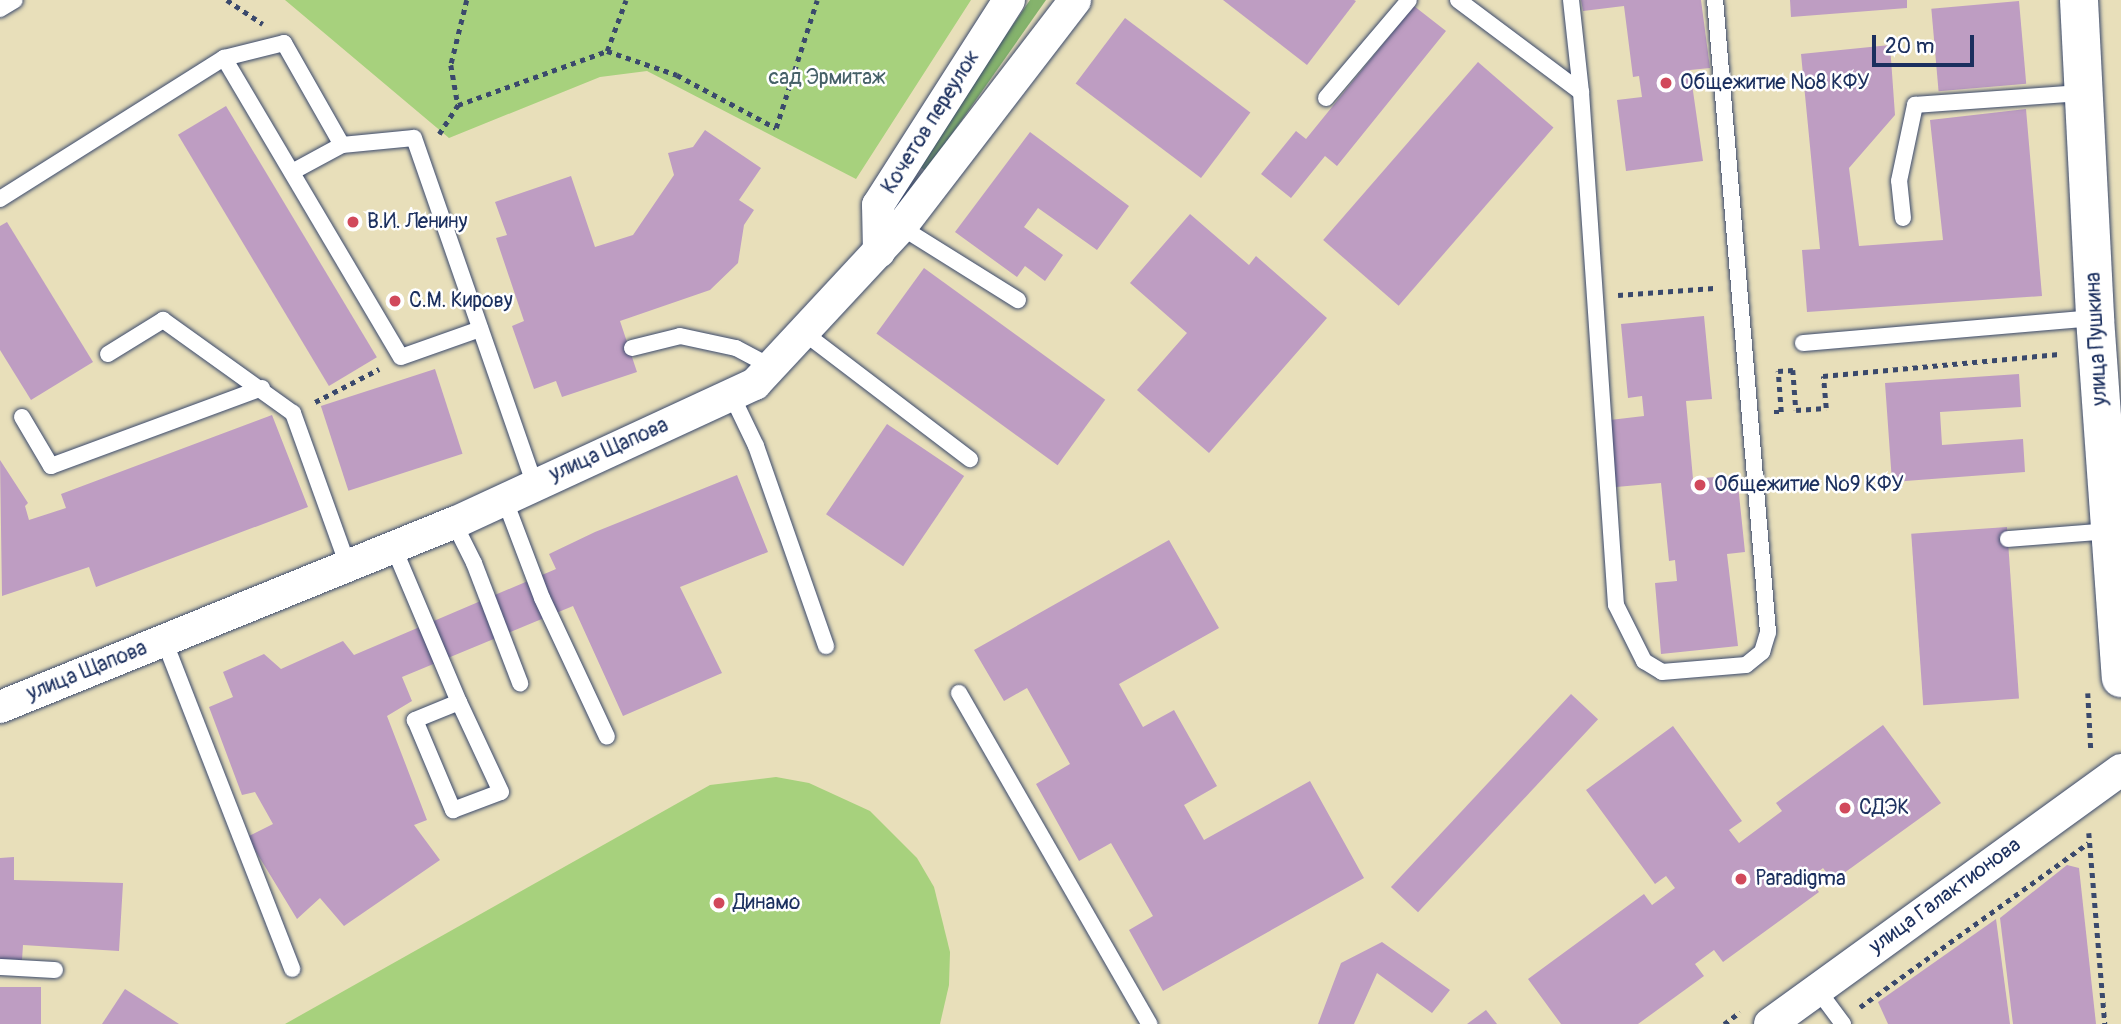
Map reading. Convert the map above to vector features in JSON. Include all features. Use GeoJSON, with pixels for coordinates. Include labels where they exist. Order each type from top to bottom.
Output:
{"type":"FeatureCollection","features":[{"type":"Feature","properties":{"kind":"main road","name":"улица Пушкина"},"geometry":{"type":"LineString","coordinates":[[2079,0],[2095,318],[2121,678]]}},
{"type":"Feature","properties":{"kind":"street","name":"Кочетов переулок"},"geometry":{"type":"LineString","coordinates":[[878,252],[878,205],[1009,0]]}},
{"type":"Feature","properties":{"kind":"street","name":"улица Щапова"},"geometry":{"type":"LineString","coordinates":[[0,706],[347,563],[454,523],[534,483],[755,384],[901,227],[1075,0]]}},
{"type":"Feature","properties":{"kind":"street","name":"улица Галактионова"},"geometry":{"type":"LineString","coordinates":[[1770,1024],[2121,769]]}},
{"type":"Feature","properties":{"kind":"lane"},"geometry":{"type":"LineString","coordinates":[[0,9],[15,0]]}},
{"type":"Feature","properties":{"kind":"lane"},"geometry":{"type":"LineString","coordinates":[[1326,98],[1409,0]]}},
{"type":"Feature","properties":{"kind":"lane"},"geometry":{"type":"LineString","coordinates":[[1458,0],[1581,92]]}},
{"type":"Feature","properties":{"kind":"lane"},"geometry":{"type":"LineString","coordinates":[[1571,0],[1597,297],[1616,605],[1644,661],[1662,672],[1746,665],[1762,652],[1768,632],[1715,0]]}},
{"type":"Feature","properties":{"kind":"lane"},"geometry":{"type":"LineString","coordinates":[[0,199],[224,58],[285,43],[342,145]]}},
{"type":"Feature","properties":{"kind":"lane"},"geometry":{"type":"LineString","coordinates":[[224,58],[401,357],[480,329]]}},
{"type":"Feature","properties":{"kind":"lane"},"geometry":{"type":"LineString","coordinates":[[1903,218],[1899,181],[1915,105],[2084,93]]}},
{"type":"Feature","properties":{"kind":"lane"},"geometry":{"type":"LineString","coordinates":[[292,172],[342,145],[414,138],[534,483]]}},
{"type":"Feature","properties":{"kind":"lane"},"geometry":{"type":"LineString","coordinates":[[901,227],[1018,300]]}},
{"type":"Feature","properties":{"kind":"lane"},"geometry":{"type":"LineString","coordinates":[[1803,343],[2095,318]]}},
{"type":"Feature","properties":{"kind":"lane"},"geometry":{"type":"LineString","coordinates":[[108,354],[163,320],[262,388],[293,413],[347,563]]}},
{"type":"Feature","properties":{"kind":"lane"},"geometry":{"type":"LineString","coordinates":[[803,332],[970,458]]}},
{"type":"Feature","properties":{"kind":"lane"},"geometry":{"type":"LineString","coordinates":[[632,348],[680,336],[736,348],[771,367]]}},
{"type":"Feature","properties":{"kind":"lane"},"geometry":{"type":"LineString","coordinates":[[22,417],[51,466],[262,388]]}},
{"type":"Feature","properties":{"kind":"lane"},"geometry":{"type":"LineString","coordinates":[[731,394],[756,446],[826,646]]}},
{"type":"Feature","properties":{"kind":"lane"},"geometry":{"type":"LineString","coordinates":[[504,498],[542,598],[607,737]]}},
{"type":"Feature","properties":{"kind":"lane"},"geometry":{"type":"LineString","coordinates":[[454,523],[474,563],[520,684]]}},
{"type":"Feature","properties":{"kind":"lane"},"geometry":{"type":"LineString","coordinates":[[2008,539],[2109,531]]}},
{"type":"Feature","properties":{"kind":"lane"},"geometry":{"type":"LineString","coordinates":[[393,546],[459,702],[501,792],[453,810],[415,720],[459,702]]}},
{"type":"Feature","properties":{"kind":"lane"},"geometry":{"type":"LineString","coordinates":[[164,640],[292,969]]}},
{"type":"Feature","properties":{"kind":"lane"},"geometry":{"type":"LineString","coordinates":[[960,693],[1149,1024]]}},
{"type":"Feature","properties":{"kind":"lane"},"geometry":{"type":"LineString","coordinates":[[0,967],[55,970]]}},
{"type":"Feature","properties":{"kind":"lane"},"geometry":{"type":"LineString","coordinates":[[1817,989],[1842,1023]]}},
{"type":"Feature","properties":{"kind":"path"},"geometry":{"type":"LineString","coordinates":[[227,0],[285,43]]}},
{"type":"Feature","properties":{"kind":"path"},"geometry":{"type":"LineString","coordinates":[[467,0],[451,65],[458,105],[607,51],[677,75],[776,128],[817,0]]}},
{"type":"Feature","properties":{"kind":"path"},"geometry":{"type":"LineString","coordinates":[[607,51],[626,0]]}},
{"type":"Feature","properties":{"kind":"path"},"geometry":{"type":"LineString","coordinates":[[1597,297],[1739,286]]}},
{"type":"Feature","properties":{"kind":"path"},"geometry":{"type":"LineString","coordinates":[[1781,411],[1778,371],[1793,370],[1796,410],[1826,408],[1823,376],[2059,354]]}},
{"type":"Feature","properties":{"kind":"path"},"geometry":{"type":"LineString","coordinates":[[293,413],[401,357]]}},
{"type":"Feature","properties":{"kind":"path"},"geometry":{"type":"LineString","coordinates":[[1842,1023],[2089,842],[2105,1024]]}},
{"type":"Feature","properties":{"kind":"green space","name":"сад Эрмитаж"},"geometry":{"type":"Polygon","coordinates":[[[285,0],[971,0],[856,179],[647,71],[600,77],[449,138],[285,0]]]}},
{"type":"Feature","properties":{"kind":"green space"},"geometry":{"type":"Polygon","coordinates":[[[1030,0],[1046,0],[926,171],[917,165],[1030,0]]]}},
{"type":"Feature","properties":{"kind":"green space","name":"Динамо"},"geometry":{"type":"Polygon","coordinates":[[[776,777],[809,783],[870,811],[917,858],[934,887],[950,952],[949,985],[940,1024],[285,1024],[710,785],[776,777]]]}},
{"type":"Feature","properties":{"kind":"building"},"geometry":{"type":"Polygon","coordinates":[[[1223,0],[1354,0],[1356,1],[1307,65],[1223,0]]]}},
{"type":"Feature","properties":{"kind":"building","name":"Общежитие №8 КФУ"},"geometry":{"type":"Polygon","coordinates":[[[1581,0],[1701,0],[1710,68],[1690,70],[1703,161],[1626,171],[1617,100],[1642,97],[1639,76],[1633,77],[1624,6],[1583,11],[1581,0]]]}},
{"type":"Feature","properties":{"kind":"building"},"geometry":{"type":"Polygon","coordinates":[[[1790,0],[1907,0],[1907,8],[1791,17],[1790,0]]]}},
{"type":"Feature","properties":{"kind":"building"},"geometry":{"type":"Polygon","coordinates":[[[2019,1],[2026,84],[1939,91],[1931,9],[2019,1]]]}},
{"type":"Feature","properties":{"kind":"building"},"geometry":{"type":"Polygon","coordinates":[[[1414,6],[1446,31],[1337,166],[1325,156],[1291,198],[1261,174],[1296,131],[1306,139],[1414,6]]]}},
{"type":"Feature","properties":{"kind":"building"},"geometry":{"type":"Polygon","coordinates":[[[1125,18],[1250,112],[1201,178],[1076,83],[1125,18]]]}},
{"type":"Feature","properties":{"kind":"building"},"geometry":{"type":"Polygon","coordinates":[[[1890,45],[1895,115],[1849,168],[1859,246],[1943,240],[1930,120],[2026,109],[2042,296],[1807,312],[1802,250],[1820,249],[1801,54],[1890,45]]]}},
{"type":"Feature","properties":{"kind":"building"},"geometry":{"type":"Polygon","coordinates":[[[1478,62],[1553,128],[1399,306],[1323,240],[1478,62]]]}},
{"type":"Feature","properties":{"kind":"building"},"geometry":{"type":"Polygon","coordinates":[[[226,106],[377,357],[329,386],[178,135],[226,106]]]}},
{"type":"Feature","properties":{"kind":"building"},"geometry":{"type":"Polygon","coordinates":[[[705,130],[761,168],[739,200],[754,210],[744,225],[738,263],[710,290],[620,321],[637,372],[562,397],[556,381],[534,389],[512,326],[524,321],[496,238],[507,235],[495,202],[571,176],[595,247],[633,235],[674,175],[668,153],[693,147],[705,130]]]}},
{"type":"Feature","properties":{"kind":"building"},"geometry":{"type":"Polygon","coordinates":[[[1030,132],[1129,206],[1097,250],[1038,208],[1024,227],[1063,255],[1045,281],[1025,266],[1017,277],[955,232],[1030,132]]]}},
{"type":"Feature","properties":{"kind":"building"},"geometry":{"type":"Polygon","coordinates":[[[1190,214],[1249,265],[1256,256],[1327,318],[1209,453],[1137,390],[1187,333],[1130,283],[1190,214]]]}},
{"type":"Feature","properties":{"kind":"building"},"geometry":{"type":"Polygon","coordinates":[[[7,222],[93,362],[31,400],[0,350],[0,226],[7,222]]]}},
{"type":"Feature","properties":{"kind":"building"},"geometry":{"type":"Polygon","coordinates":[[[924,268],[1105,400],[1058,465],[876,334],[924,268]]]}},
{"type":"Feature","properties":{"kind":"building","name":"Общежитие №9 КФУ"},"geometry":{"type":"Polygon","coordinates":[[[1704,316],[1712,399],[1686,401],[1693,479],[1737,475],[1745,552],[1727,554],[1738,646],[1661,654],[1655,583],[1677,581],[1675,560],[1669,561],[1661,483],[1616,487],[1610,420],[1644,416],[1642,396],[1628,398],[1621,324],[1704,316]]]}},
{"type":"Feature","properties":{"kind":"building"},"geometry":{"type":"Polygon","coordinates":[[[435,369],[463,454],[348,491],[321,406],[435,369]]]}},
{"type":"Feature","properties":{"kind":"building"},"geometry":{"type":"Polygon","coordinates":[[[2019,374],[2021,407],[1940,412],[1942,445],[2023,439],[2025,472],[1892,482],[1885,383],[2019,374]]]}},
{"type":"Feature","properties":{"kind":"building"},"geometry":{"type":"Polygon","coordinates":[[[272,415],[308,507],[96,587],[89,567],[2,596],[0,460],[28,503],[25,506],[29,520],[66,508],[61,494],[272,415]]]}},
{"type":"Feature","properties":{"kind":"building"},"geometry":{"type":"Polygon","coordinates":[[[887,424],[964,476],[903,566],[826,514],[887,424]]]}},
{"type":"Feature","properties":{"kind":"building"},"geometry":{"type":"Polygon","coordinates":[[[737,475],[768,552],[680,587],[722,673],[623,716],[573,606],[402,677],[412,701],[387,716],[427,820],[414,825],[440,860],[344,926],[320,898],[297,919],[247,837],[273,824],[255,792],[242,795],[209,707],[233,697],[223,672],[264,654],[281,669],[343,641],[354,655],[556,569],[549,554],[595,532],[737,475]]]}},
{"type":"Feature","properties":{"kind":"building"},"geometry":{"type":"Polygon","coordinates":[[[2007,527],[2019,699],[1923,705],[1911,534],[2007,527]]]}},
{"type":"Feature","properties":{"kind":"building"},"geometry":{"type":"Polygon","coordinates":[[[1169,540],[1219,628],[1119,684],[1143,727],[1174,710],[1217,786],[1184,805],[1204,840],[1310,781],[1364,878],[1163,991],[1129,930],[1153,916],[1111,843],[1079,861],[1036,784],[1070,764],[1027,688],[1004,701],[974,650],[1169,540]]]}},
{"type":"Feature","properties":{"kind":"building"},"geometry":{"type":"Polygon","coordinates":[[[1571,694],[1598,719],[1418,912],[1391,887],[1571,694]]]}},
{"type":"Feature","properties":{"kind":"building"},"geometry":{"type":"Polygon","coordinates":[[[1883,725],[1941,803],[1833,881],[1823,868],[1809,879],[1819,892],[1723,962],[1714,950],[1695,964],[1704,976],[1638,1024],[1561,1024],[1528,979],[1644,894],[1652,905],[1675,888],[1666,876],[1655,884],[1586,790],[1673,726],[1742,821],[1729,830],[1739,843],[1782,811],[1776,803],[1883,725]]]}},
{"type":"Feature","properties":{"kind":"building"},"geometry":{"type":"Polygon","coordinates":[[[14,857],[14,880],[123,883],[119,951],[23,945],[22,960],[0,959],[0,858],[14,857]]]}},
{"type":"Feature","properties":{"kind":"building"},"geometry":{"type":"Polygon","coordinates":[[[2067,865],[2079,868],[2096,1024],[2013,1024],[2000,918],[2067,865]]]}},
{"type":"Feature","properties":{"kind":"building"},"geometry":{"type":"Polygon","coordinates":[[[1996,919],[2010,1024],[1888,1024],[1878,1002],[1996,919]]]}},
{"type":"Feature","properties":{"kind":"building"},"geometry":{"type":"Polygon","coordinates":[[[1382,942],[1450,990],[1432,1013],[1377,973],[1354,1024],[1318,1024],[1341,963],[1382,942]]]}},
{"type":"Feature","properties":{"kind":"building"},"geometry":{"type":"Polygon","coordinates":[[[0,987],[41,987],[41,1024],[0,1024],[0,987]]]}},
{"type":"Feature","properties":{"kind":"building"},"geometry":{"type":"Polygon","coordinates":[[[125,989],[179,1024],[102,1024],[125,989]]]}},
{"type":"Feature","properties":{"kind":"building"},"geometry":{"type":"Polygon","coordinates":[[[1486,1010],[1497,1024],[1467,1024],[1486,1010]]]}},
{"type":"Feature","properties":{"kind":"place","name":"Общежитие №8 КФУ"},"geometry":{"type":"Point","coordinates":[1666,83]}},
{"type":"Feature","properties":{"kind":"place","name":"В.И. Ленину"},"geometry":{"type":"Point","coordinates":[353,222]}},
{"type":"Feature","properties":{"kind":"place","name":"С.М. Кирову"},"geometry":{"type":"Point","coordinates":[395,301]}},
{"type":"Feature","properties":{"kind":"place","name":"Общежитие №9 КФУ"},"geometry":{"type":"Point","coordinates":[1700,485]}},
{"type":"Feature","properties":{"kind":"place","name":"СДЭК"},"geometry":{"type":"Point","coordinates":[1845,808]}},
{"type":"Feature","properties":{"kind":"place","name":"Paradigma"},"geometry":{"type":"Point","coordinates":[1741,879]}},
{"type":"Feature","properties":{"kind":"place","name":"Динамо"},"geometry":{"type":"Point","coordinates":[719,903]}}]}
